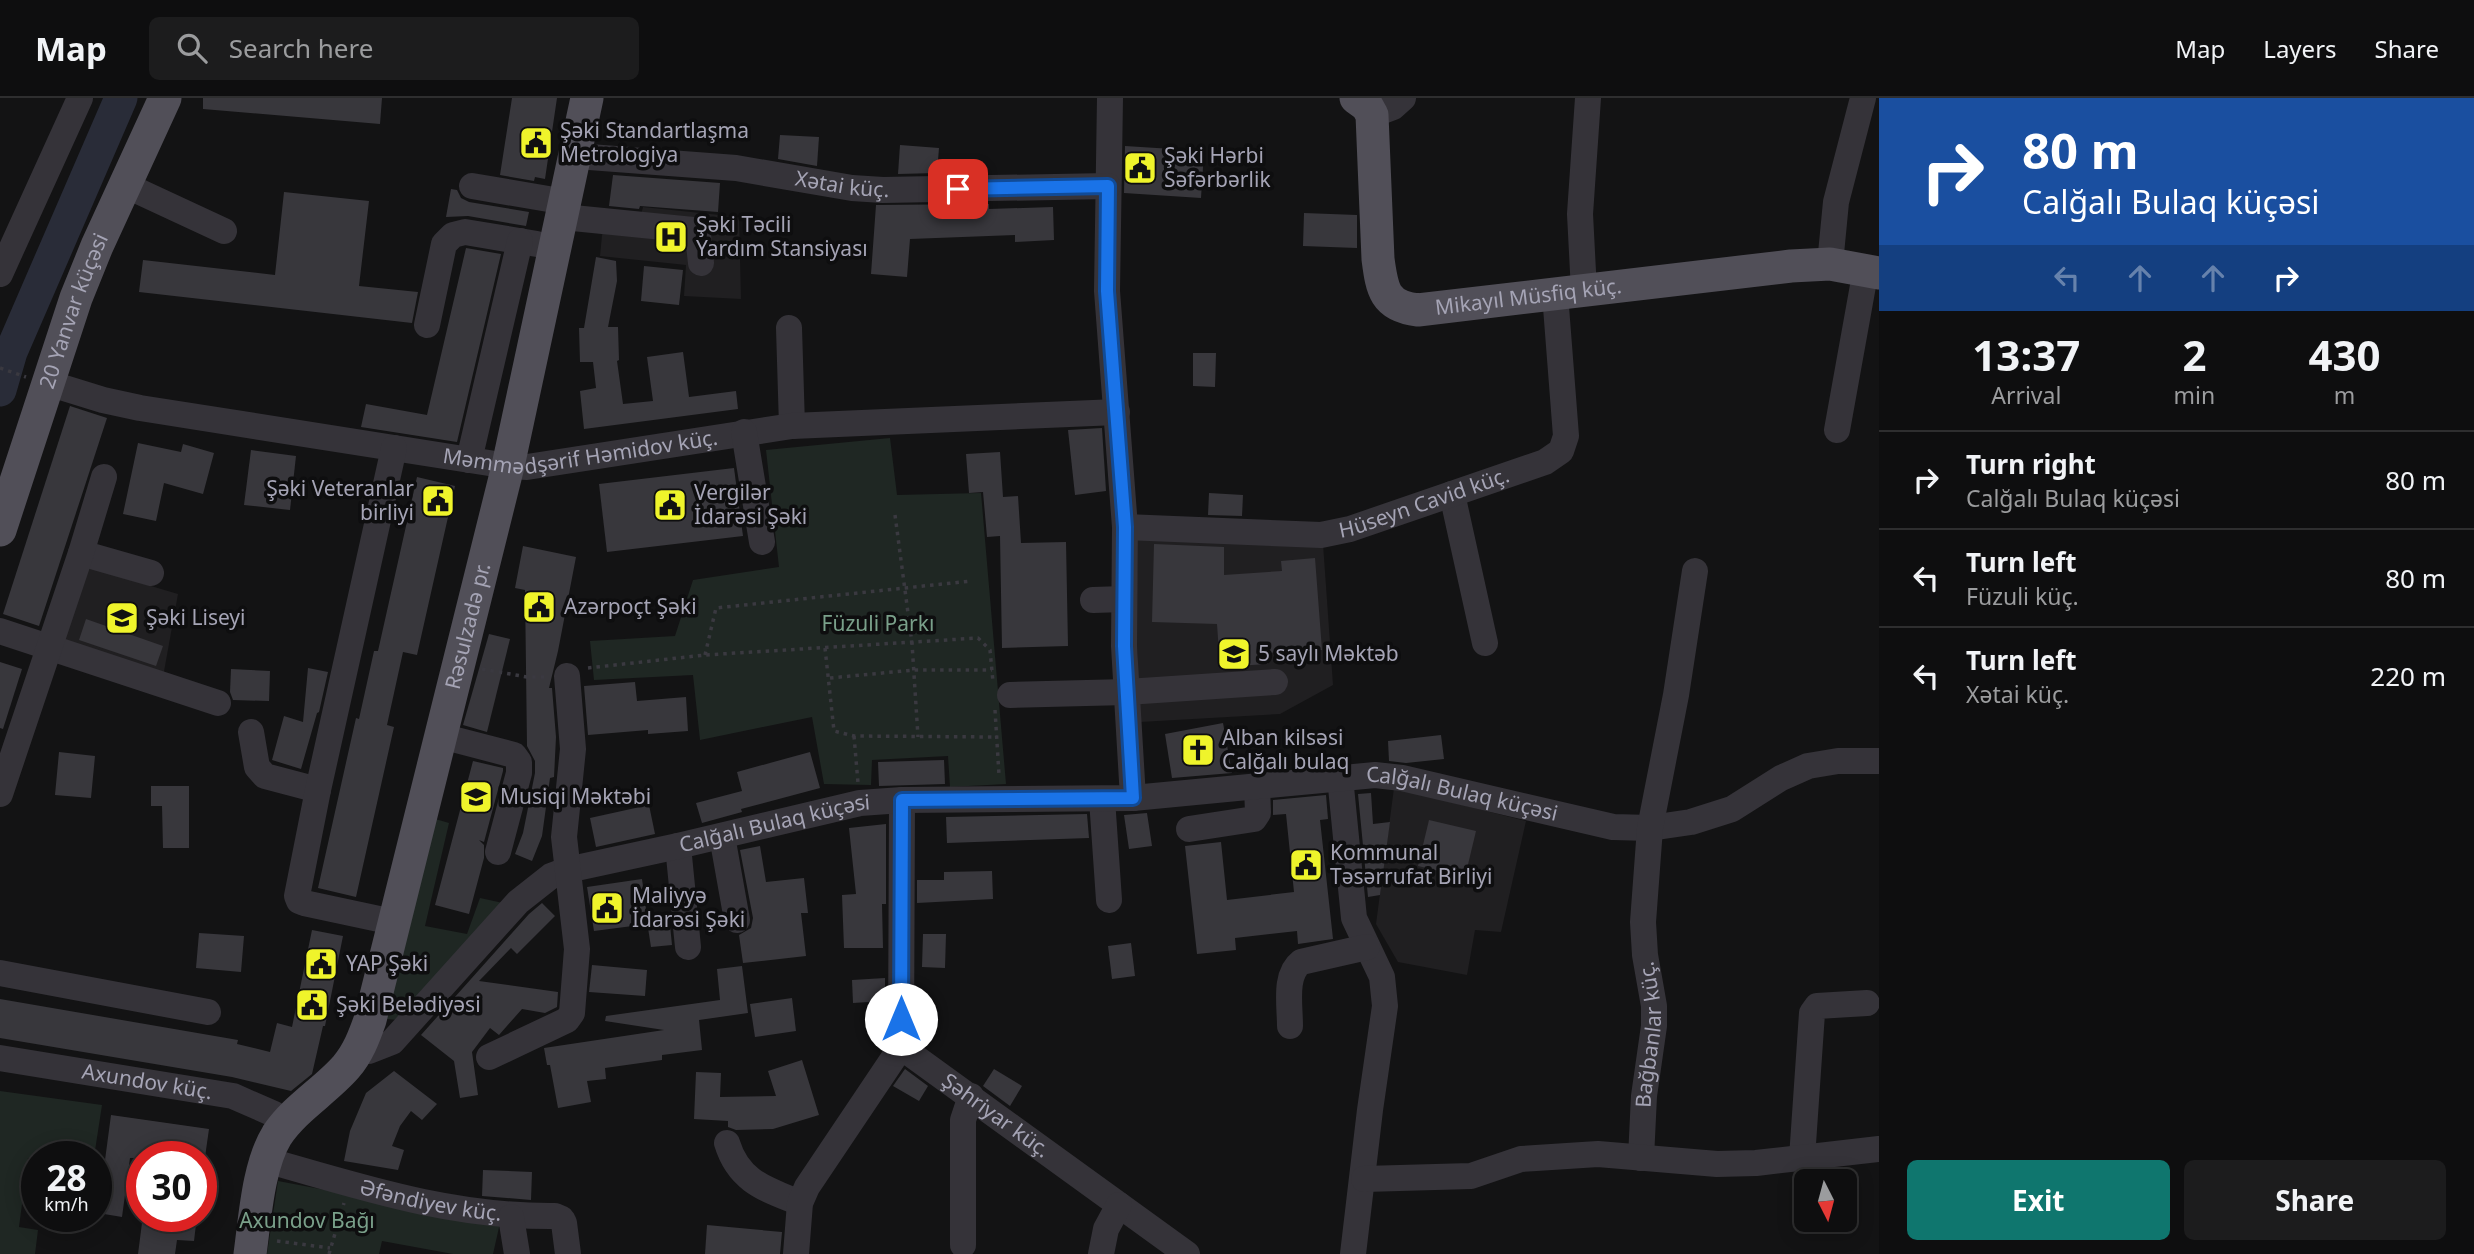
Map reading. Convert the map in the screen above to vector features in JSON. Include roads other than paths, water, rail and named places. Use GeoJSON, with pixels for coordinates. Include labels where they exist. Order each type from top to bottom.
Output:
{"type":"FeatureCollection","features":[{"type":"Feature","properties":{"kind":"main road","name":"20 Yanvar küçəsi"},"geometry":{"type":"LineString","coordinates":[[0,530],[37,380],[165,98]]}},
{"type":"Feature","properties":{"kind":"main road","name":"Rəsulzadə pr."},"geometry":{"type":"LineString","coordinates":[[251,1246],[266,1160],[272,1144],[285,1124],[345,1068],[357,1051],[370,1020],[508,466],[587,98]]}},
{"type":"Feature","properties":{"kind":"main road","name":"Mikayıl Müsfiq küç."},"geometry":{"type":"LineString","coordinates":[[1364,107],[1378,259],[1384,292],[1393,303],[1404,308],[1418,310],[1791,266],[1829,264],[1872,271]]}},
{"type":"Feature","properties":{"kind":"street"},"geometry":{"type":"LineString","coordinates":[[0,274],[5,245],[80,98]]}},
{"type":"Feature","properties":{"kind":"street"},"geometry":{"type":"LineString","coordinates":[[1110,98],[1107,291],[1125,527],[1124,646],[1133,798]]}},
{"type":"Feature","properties":{"kind":"street"},"geometry":{"type":"LineString","coordinates":[[1364,107],[1393,107],[1403,98]]}},
{"type":"Feature","properties":{"kind":"street"},"geometry":{"type":"LineString","coordinates":[[1569,292],[1580,214],[1588,98]]}},
{"type":"Feature","properties":{"kind":"street"},"geometry":{"type":"LineString","coordinates":[[1829,264],[1836,202],[1863,98]]}},
{"type":"Feature","properties":{"kind":"street","name":"Xətai küç."},"geometry":{"type":"LineString","coordinates":[[576,156],[736,168],[852,188],[1108,186]]}},
{"type":"Feature","properties":{"kind":"street"},"geometry":{"type":"LineString","coordinates":[[125,184],[224,231]]}},
{"type":"Feature","properties":{"kind":"street"},"geometry":{"type":"LineString","coordinates":[[472,186],[561,222],[693,230],[698,235],[701,264]]}},
{"type":"Feature","properties":{"kind":"street"},"geometry":{"type":"LineString","coordinates":[[427,325],[444,244],[453,235],[465,232],[520,241],[561,222]]}},
{"type":"Feature","properties":{"kind":"street"},"geometry":{"type":"LineString","coordinates":[[469,460],[520,241]]}},
{"type":"Feature","properties":{"kind":"street"},"geometry":{"type":"LineString","coordinates":[[1837,430],[1872,271]]}},
{"type":"Feature","properties":{"kind":"street","name":"Hüseyn Cavid küç."},"geometry":{"type":"LineString","coordinates":[[1125,527],[1321,535],[1350,529],[1545,462],[1561,451],[1566,436],[1569,292]]}},
{"type":"Feature","properties":{"kind":"street"},"geometry":{"type":"LineString","coordinates":[[789,328],[792,426]]}},
{"type":"Feature","properties":{"kind":"street","name":"Məmmədşərif Həmidov küç."},"geometry":{"type":"LineString","coordinates":[[37,380],[140,408],[508,466],[555,464],[792,426],[1117,412]]}},
{"type":"Feature","properties":{"kind":"street"},"geometry":{"type":"LineString","coordinates":[[744,432],[762,542]]}},
{"type":"Feature","properties":{"kind":"street"},"geometry":{"type":"LineString","coordinates":[[393,922],[299,901],[297,895],[394,448]]}},
{"type":"Feature","properties":{"kind":"street"},"geometry":{"type":"LineString","coordinates":[[0,794],[104,477]]}},
{"type":"Feature","properties":{"kind":"street"},"geometry":{"type":"LineString","coordinates":[[1452,494],[1485,643]]}},
{"type":"Feature","properties":{"kind":"street"},"geometry":{"type":"LineString","coordinates":[[81,553],[151,573]]}},
{"type":"Feature","properties":{"kind":"street","name":"Bağbanlar küç."},"geometry":{"type":"LineString","coordinates":[[1641,1158],[1644,1096],[1654,1026],[1654,1006],[1645,955],[1643,922],[1650,828],[1676,695],[1695,571]]}},
{"type":"Feature","properties":{"kind":"street"},"geometry":{"type":"LineString","coordinates":[[1093,600],[1124,599]]}},
{"type":"Feature","properties":{"kind":"street"},"geometry":{"type":"LineString","coordinates":[[0,631],[218,703]]}},
{"type":"Feature","properties":{"kind":"street"},"geometry":{"type":"LineString","coordinates":[[489,1057],[567,1020],[572,1013],[577,949],[564,837],[573,749],[567,676]]}},
{"type":"Feature","properties":{"kind":"street"},"geometry":{"type":"LineString","coordinates":[[999,696],[1127,692],[1275,682]]}},
{"type":"Feature","properties":{"kind":"street"},"geometry":{"type":"LineString","coordinates":[[251,732],[257,767],[265,776],[318,790]]}},
{"type":"Feature","properties":{"kind":"street"},"geometry":{"type":"LineString","coordinates":[[441,736],[514,755],[519,762],[519,773],[498,852]]}},
{"type":"Feature","properties":{"kind":"street","name":"Calğalı Bulaq küçəsi"},"geometry":{"type":"LineString","coordinates":[[357,1051],[369,1051],[392,1042],[519,902],[551,876],[567,870],[860,803],[902,800],[1133,798],[1375,775],[1402,778],[1613,827],[1650,828],[1691,822],[1732,809],[1782,778],[1808,766],[1838,761],[1879,761]]}},
{"type":"Feature","properties":{"kind":"street"},"geometry":{"type":"LineString","coordinates":[[1340,778],[1351,903],[1357,929],[1382,977],[1385,1006],[1353,1254]]}},
{"type":"Feature","properties":{"kind":"street"},"geometry":{"type":"LineString","coordinates":[[1189,828],[1254,819],[1258,813],[1257,786]]}},
{"type":"Feature","properties":{"kind":"street"},"geometry":{"type":"LineString","coordinates":[[1102,799],[1109,900]]}},
{"type":"Feature","properties":{"kind":"street"},"geometry":{"type":"LineString","coordinates":[[796,1254],[800,1203],[807,1187],[901,1046],[902,800]]}},
{"type":"Feature","properties":{"kind":"street"},"geometry":{"type":"LineString","coordinates":[[722,836],[737,920]]}},
{"type":"Feature","properties":{"kind":"street"},"geometry":{"type":"LineString","coordinates":[[678,846],[688,947]]}},
{"type":"Feature","properties":{"kind":"street"},"geometry":{"type":"LineString","coordinates":[[1290,1026],[1290,976],[1293,968],[1301,962],[1367,947]]}},
{"type":"Feature","properties":{"kind":"street"},"geometry":{"type":"LineString","coordinates":[[0,973],[208,1012]]}},
{"type":"Feature","properties":{"kind":"street"},"geometry":{"type":"LineString","coordinates":[[1802,1158],[1812,1013],[1816,1006],[1867,1003]]}},
{"type":"Feature","properties":{"kind":"street","name":"Şəhriyar küç."},"geometry":{"type":"LineString","coordinates":[[901,1046],[1187,1254]]}},
{"type":"Feature","properties":{"kind":"street","name":"Axundov küç."},"geometry":{"type":"LineString","coordinates":[[0,1058],[233,1096],[274,1114],[285,1124]]}},
{"type":"Feature","properties":{"kind":"street"},"geometry":{"type":"LineString","coordinates":[[963,1245],[963,1120],[971,1096]]}},
{"type":"Feature","properties":{"kind":"street"},"geometry":{"type":"LineString","coordinates":[[727,1143],[738,1167],[755,1184],[800,1203]]}},
{"type":"Feature","properties":{"kind":"street"},"geometry":{"type":"LineString","coordinates":[[1364,1179],[1471,1176],[1521,1159],[1598,1154],[1717,1164],[1879,1149]]}},
{"type":"Feature","properties":{"kind":"street","name":"Əfəndiyev küç."},"geometry":{"type":"LineString","coordinates":[[266,1160],[387,1195],[461,1211],[511,1217],[555,1216],[565,1223],[568,1254]]}},
{"type":"Feature","properties":{"kind":"street"},"geometry":{"type":"LineString","coordinates":[[1101,1254],[1106,1229],[1119,1205]]}},
{"type":"Feature","properties":{"kind":"street"},"geometry":{"type":"LineString","coordinates":[[511,1217],[517,1254]]}},
{"type":"Feature","properties":{"kind":"waterway"},"geometry":{"type":"LineString","coordinates":[[0,390],[11,352],[121,98]]}},
{"type":"Feature","properties":{"kind":"place","name":"Şəki Standartlaşma Metrologiya"},"geometry":{"type":"Point","coordinates":[536,143]}},
{"type":"Feature","properties":{"kind":"place","name":"Şəki Hərbi Səfərbərlik"},"geometry":{"type":"Point","coordinates":[1140,168]}},
{"type":"Feature","properties":{"kind":"place","name":"Şəki Təcili Yardım Stansiyası"},"geometry":{"type":"Point","coordinates":[671,237]}},
{"type":"Feature","properties":{"kind":"place","name":"Şəki Veteranlar birliyi"},"geometry":{"type":"Point","coordinates":[438,501]}},
{"type":"Feature","properties":{"kind":"place","name":"Vergilər İdarəsi Şəki"},"geometry":{"type":"Point","coordinates":[670,505]}},
{"type":"Feature","properties":{"kind":"place","name":"Azərpoçt Şəki"},"geometry":{"type":"Point","coordinates":[539,607]}},
{"type":"Feature","properties":{"kind":"place","name":"Şəki Liseyi"},"geometry":{"type":"Point","coordinates":[122,618]}},
{"type":"Feature","properties":{"kind":"place","name":"5 saylı Məktəb"},"geometry":{"type":"Point","coordinates":[1234,654]}},
{"type":"Feature","properties":{"kind":"place","name":"Alban kilsəsi Calğalı bulaq"},"geometry":{"type":"Point","coordinates":[1198,750]}},
{"type":"Feature","properties":{"kind":"place","name":"Musiqi Məktəbi"},"geometry":{"type":"Point","coordinates":[476,797]}},
{"type":"Feature","properties":{"kind":"place","name":"Kommunal Təsərrufat Birliyi"},"geometry":{"type":"Point","coordinates":[1306,865]}},
{"type":"Feature","properties":{"kind":"place","name":"Maliyyə İdarəsi Şəki"},"geometry":{"type":"Point","coordinates":[607,908]}},
{"type":"Feature","properties":{"kind":"place","name":"YAP Şəki"},"geometry":{"type":"Point","coordinates":[321,964]}},
{"type":"Feature","properties":{"kind":"place","name":"Şəki Belədiyəsi"},"geometry":{"type":"Point","coordinates":[312,1005]}},
{"type":"Feature","properties":{"kind":"park label","name":"Füzuli Parkı"},"geometry":{"type":"Point","coordinates":[878,624]}},
{"type":"Feature","properties":{"kind":"park label","name":"Axundov Bağı"},"geometry":{"type":"Point","coordinates":[307,1221]}}]}
